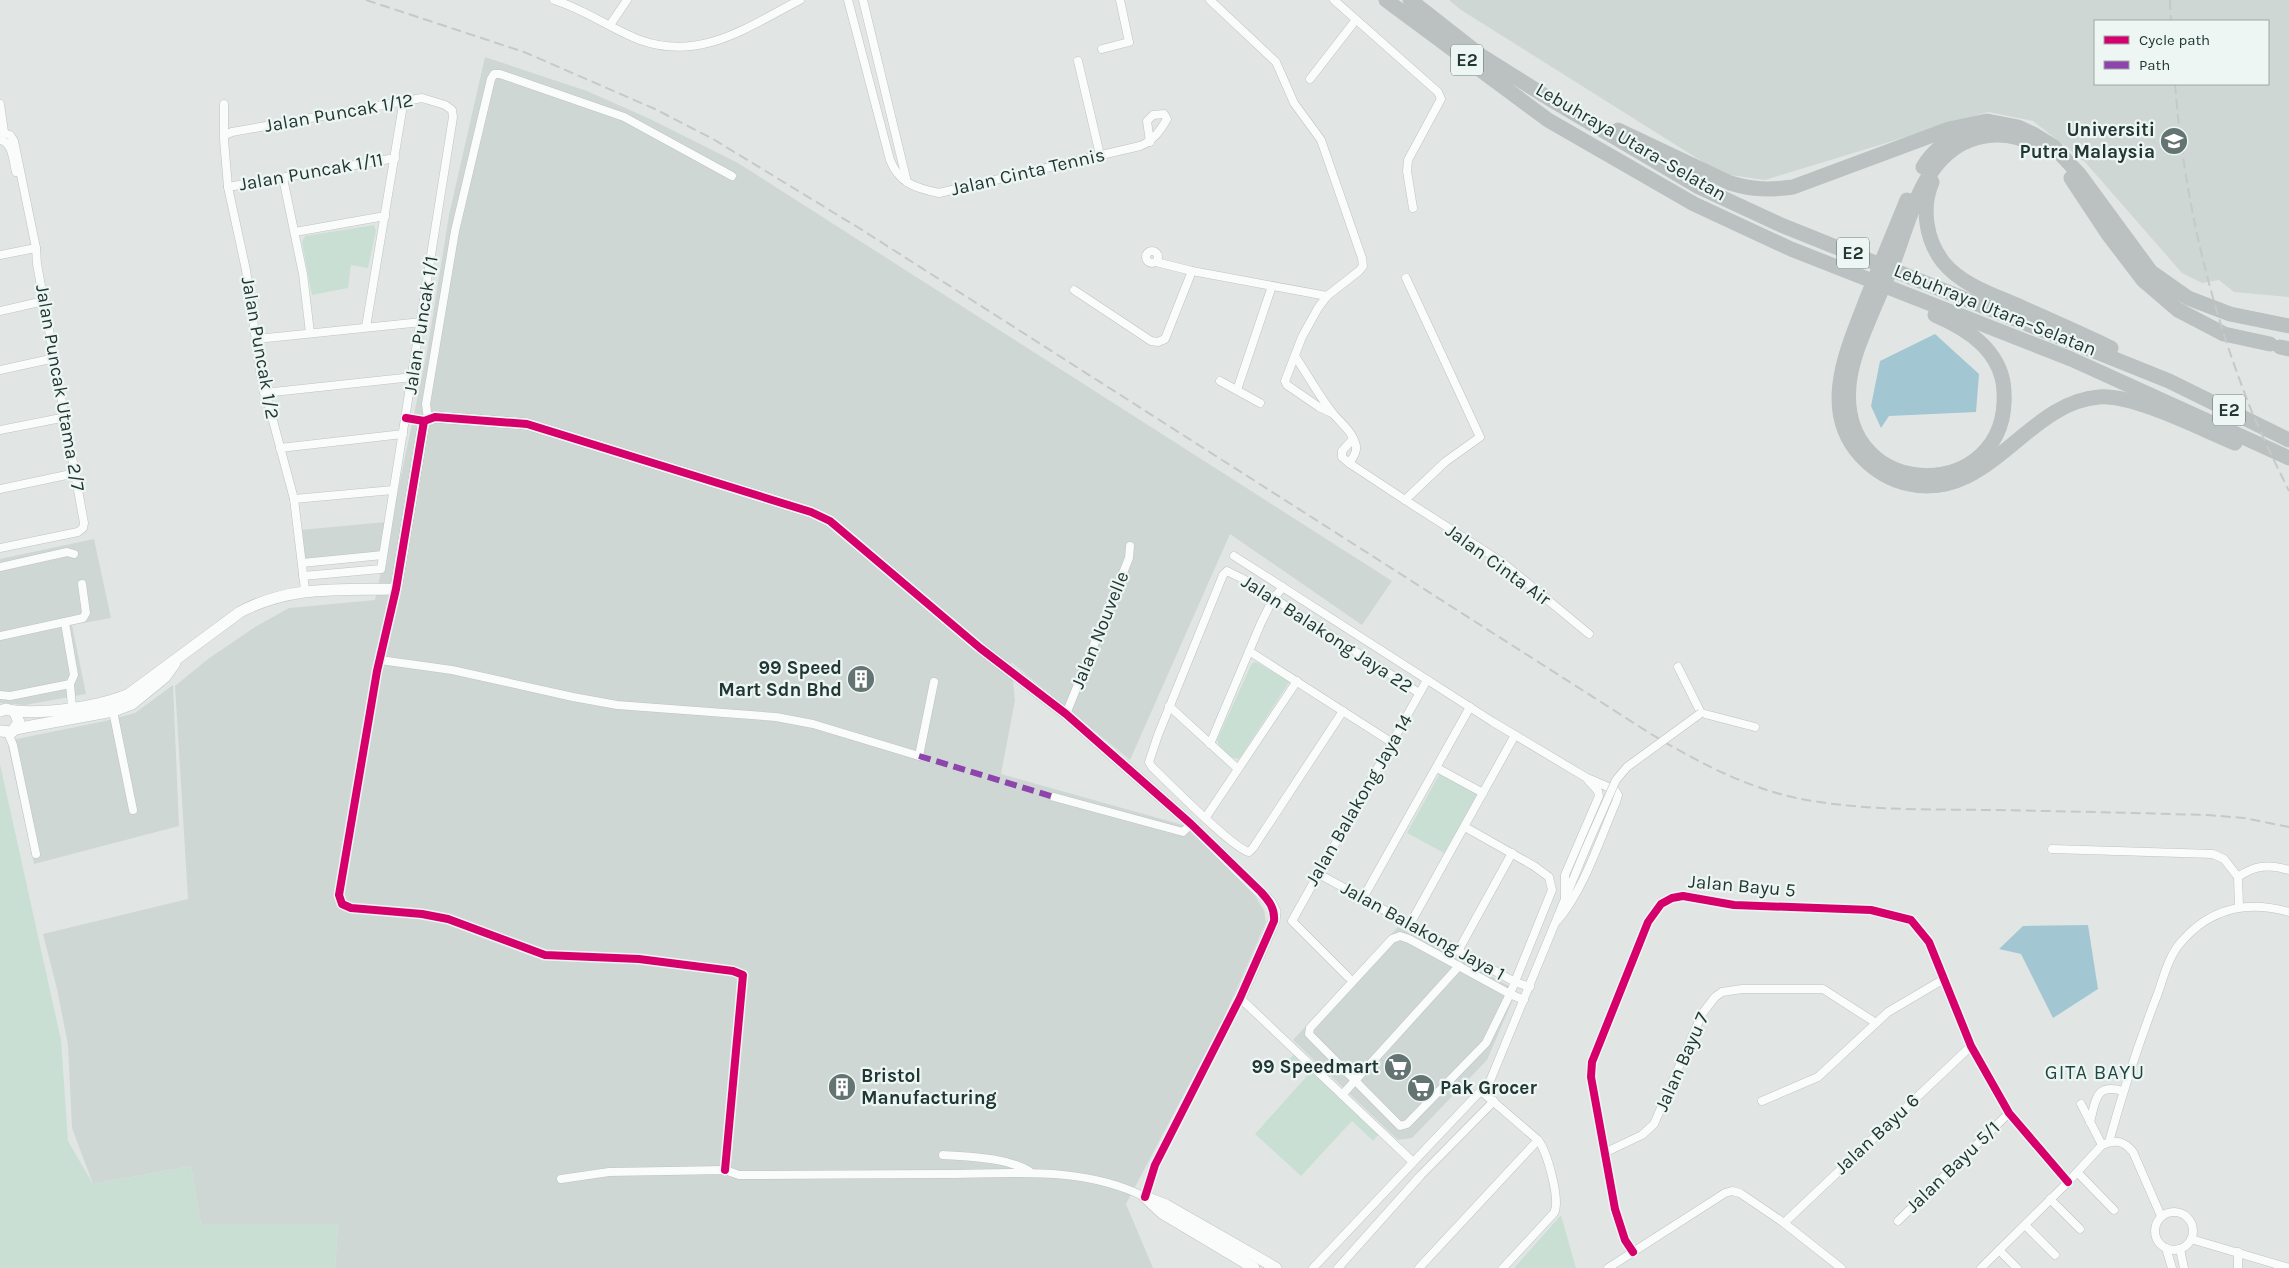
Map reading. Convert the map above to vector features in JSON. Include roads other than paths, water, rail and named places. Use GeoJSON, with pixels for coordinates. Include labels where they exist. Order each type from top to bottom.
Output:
{"type":"FeatureCollection","features":[{"type":"Feature","properties":{"kind":"highway","name":"Lebuhraya Utara–Selatan"},"geometry":{"type":"LineString","coordinates":[[1386,0],[1548,120],[1694,204],[1792,249],[2071,359],[2285,456]]}},
{"type":"Feature","properties":{"kind":"highway","name":"Lebuhraya Utara–Selatan"},"geometry":{"type":"LineString","coordinates":[[1410,0],[1480,55],[1550,99],[1699,186],[1781,224],[2169,381],[2289,440]]}},
{"type":"Feature","properties":{"kind":"highway"},"geometry":{"type":"LineString","coordinates":[[1550,99],[1585,113],[1730,183],[1749,189],[1769,190],[1793,187],[1950,129],[1974,122],[2002,123],[2033,134],[2054,147],[2079,174],[2151,272],[2188,298],[2230,314],[2289,326]]}},
{"type":"Feature","properties":{"kind":"highway"},"geometry":{"type":"LineString","coordinates":[[1889,259],[1916,179],[1937,148],[1964,132],[2002,123]]}},
{"type":"Feature","properties":{"kind":"highway"},"geometry":{"type":"LineString","coordinates":[[2280,347],[2224,334],[2178,310],[2143,280],[2108,234],[2066,171],[2044,150],[2032,143],[2020,137],[1994,134],[1966,141],[1937,162],[1925,181],[1844,358],[1840,378],[1839,400],[1841,414],[1851,442],[1859,454],[1884,476],[1919,486],[1954,482],[1986,465],[2069,404],[2098,397],[2125,399],[2259,453],[2285,456]]}},
{"type":"Feature","properties":{"kind":"highway"},"geometry":{"type":"LineString","coordinates":[[1946,155],[1928,191],[1926,213],[1931,239],[1943,262],[1968,282],[2155,367],[2165,374],[2169,381]]}},
{"type":"Feature","properties":{"kind":"highway"},"geometry":{"type":"LineString","coordinates":[[1792,249],[1804,260],[1951,322],[1985,346],[2001,375],[2004,388],[2003,414],[2000,426],[1987,449],[1963,467],[1948,473],[1922,477],[1898,471],[1876,458],[1858,435],[1849,405],[1852,368],[1871,301]]}},
{"type":"Feature","properties":{"kind":"street"},"geometry":{"type":"LineString","coordinates":[[557,0],[641,40],[668,46],[698,47],[724,38],[800,0]]}},
{"type":"Feature","properties":{"kind":"street"},"geometry":{"type":"LineString","coordinates":[[610,25],[627,0]]}},
{"type":"Feature","properties":{"kind":"street"},"geometry":{"type":"LineString","coordinates":[[848,0],[890,160],[895,173],[907,182]]}},
{"type":"Feature","properties":{"kind":"street"},"geometry":{"type":"LineString","coordinates":[[863,0],[907,182]]}},
{"type":"Feature","properties":{"kind":"street"},"geometry":{"type":"LineString","coordinates":[[1102,49],[1129,42],[1120,0]]}},
{"type":"Feature","properties":{"kind":"street"},"geometry":{"type":"LineString","coordinates":[[1210,0],[1276,62],[1294,103],[1321,140],[1362,258],[1363,266],[1327,296],[1309,323],[1286,383],[1319,407],[1332,413]]}},
{"type":"Feature","properties":{"kind":"street"},"geometry":{"type":"LineString","coordinates":[[1334,0],[1355,21],[1438,92],[1439,106],[1408,160],[1407,171],[1413,208]]}},
{"type":"Feature","properties":{"kind":"street"},"geometry":{"type":"LineString","coordinates":[[1310,80],[1355,21]]}},
{"type":"Feature","properties":{"kind":"street"},"geometry":{"type":"LineString","coordinates":[[1078,61],[1100,155]]}},
{"type":"Feature","properties":{"kind":"street"},"geometry":{"type":"LineString","coordinates":[[725,1170],[743,975],[733,970],[639,959],[545,954],[448,918],[405,912],[351,908],[342,904],[339,895],[380,660],[396,589],[426,420],[426,404],[455,231],[490,79],[494,74],[500,74],[624,117],[732,176]]}},
{"type":"Feature","properties":{"kind":"street","name":"Jalan Puncak 1/12"},"geometry":{"type":"LineString","coordinates":[[225,135],[232,132],[422,98],[445,105],[452,110]]}},
{"type":"Feature","properties":{"kind":"street"},"geometry":{"type":"LineString","coordinates":[[366,327],[404,100]]}},
{"type":"Feature","properties":{"kind":"street","name":"Jalan Puncak 1/2"},"geometry":{"type":"LineString","coordinates":[[224,104],[228,187],[246,270],[264,393],[294,499],[305,590]]}},
{"type":"Feature","properties":{"kind":"street"},"geometry":{"type":"LineString","coordinates":[[1,110],[1,134]]}},
{"type":"Feature","properties":{"kind":"street","name":"Jalan Puncak 1/1"},"geometry":{"type":"LineString","coordinates":[[303,576],[380,569],[444,183],[453,117],[452,110]]}},
{"type":"Feature","properties":{"kind":"street","name":"Jalan Puncak Utama 2/7"},"geometry":{"type":"LineString","coordinates":[[0,548],[70,534],[83,528],[84,518],[34,249],[10,145],[1,134]]}},
{"type":"Feature","properties":{"kind":"street","name":"Jalan Cinta Tennis"},"geometry":{"type":"LineString","coordinates":[[907,182],[939,193],[1150,142]]}},
{"type":"Feature","properties":{"kind":"street"},"geometry":{"type":"LineString","coordinates":[[890,160],[901,157]]}},
{"type":"Feature","properties":{"kind":"street","name":"Jalan Puncak 1/11"},"geometry":{"type":"LineString","coordinates":[[228,187],[394,158]]}},
{"type":"Feature","properties":{"kind":"street"},"geometry":{"type":"LineString","coordinates":[[283,178],[303,274],[310,333]]}},
{"type":"Feature","properties":{"kind":"street"},"geometry":{"type":"LineString","coordinates":[[295,232],[385,216]]}},
{"type":"Feature","properties":{"kind":"street"},"geometry":{"type":"LineString","coordinates":[[0,255],[34,249]]}},
{"type":"Feature","properties":{"kind":"street"},"geometry":{"type":"LineString","coordinates":[[1156,262],[1192,271],[1327,296]]}},
{"type":"Feature","properties":{"kind":"street"},"geometry":{"type":"LineString","coordinates":[[1074,290],[1151,341],[1158,342],[1165,339],[1192,271]]}},
{"type":"Feature","properties":{"kind":"street"},"geometry":{"type":"LineString","coordinates":[[1405,500],[1445,462],[1480,437],[1406,278]]}},
{"type":"Feature","properties":{"kind":"street"},"geometry":{"type":"LineString","coordinates":[[1237,390],[1272,286]]}},
{"type":"Feature","properties":{"kind":"street"},"geometry":{"type":"LineString","coordinates":[[0,311],[44,301]]}},
{"type":"Feature","properties":{"kind":"street"},"geometry":{"type":"LineString","coordinates":[[257,339],[422,322]]}},
{"type":"Feature","properties":{"kind":"street"},"geometry":{"type":"LineString","coordinates":[[1295,356],[1332,413],[1342,423],[1352,439],[1356,446],[1356,453],[1349,463],[1342,457],[1342,451],[1352,439]]}},
{"type":"Feature","properties":{"kind":"street"},"geometry":{"type":"LineString","coordinates":[[0,370],[55,358]]}},
{"type":"Feature","properties":{"kind":"street"},"geometry":{"type":"LineString","coordinates":[[264,393],[413,377]]}},
{"type":"Feature","properties":{"kind":"street"},"geometry":{"type":"LineString","coordinates":[[1220,381],[1260,403]]}},
{"type":"Feature","properties":{"kind":"street"},"geometry":{"type":"LineString","coordinates":[[0,430],[66,416]]}},
{"type":"Feature","properties":{"kind":"street"},"geometry":{"type":"LineString","coordinates":[[406,418],[426,420],[497,420],[527,424],[811,512],[830,522],[980,648],[1066,714],[1191,824],[1261,892],[1270,902],[1275,912],[1274,921],[1240,998],[1155,1165],[1145,1196]]}},
{"type":"Feature","properties":{"kind":"street"},"geometry":{"type":"LineString","coordinates":[[280,448],[403,434]]}},
{"type":"Feature","properties":{"kind":"street","name":"Jalan Cinta Air"},"geometry":{"type":"LineString","coordinates":[[1349,463],[1502,562],[1589,634]]}},
{"type":"Feature","properties":{"kind":"street"},"geometry":{"type":"LineString","coordinates":[[0,489],[76,473]]}},
{"type":"Feature","properties":{"kind":"street"},"geometry":{"type":"LineString","coordinates":[[294,499],[393,490]]}},
{"type":"Feature","properties":{"kind":"street","name":"Jalan Nouvelle"},"geometry":{"type":"LineString","coordinates":[[1066,714],[1129,558],[1130,546]]}},
{"type":"Feature","properties":{"kind":"street"},"geometry":{"type":"LineString","coordinates":[[0,567],[67,552],[74,554]]}},
{"type":"Feature","properties":{"kind":"street"},"geometry":{"type":"LineString","coordinates":[[302,564],[383,554]]}},
{"type":"Feature","properties":{"kind":"street"},"geometry":{"type":"LineString","coordinates":[[1234,556],[1515,735],[1587,778],[1608,785],[1616,790],[1618,795],[1581,881],[1567,908],[1558,920]]}},
{"type":"Feature","properties":{"kind":"street","name":"Jalan Balakong Jaya 22"},"geometry":{"type":"LineString","coordinates":[[1206,817],[1152,767],[1150,756],[1223,575],[1228,571],[1233,572],[1419,693]]}},
{"type":"Feature","properties":{"kind":"street"},"geometry":{"type":"LineString","coordinates":[[0,636],[84,618],[86,613],[82,584]]}},
{"type":"Feature","properties":{"kind":"street"},"geometry":{"type":"LineString","coordinates":[[1210,744],[1273,598],[1284,587]]}},
{"type":"Feature","properties":{"kind":"street"},"geometry":{"type":"LineString","coordinates":[[0,711],[6,708],[14,711],[43,712],[120,698],[129,694],[160,670],[178,660],[240,612],[259,602],[305,590],[396,589]]}},
{"type":"Feature","properties":{"kind":"street"},"geometry":{"type":"LineString","coordinates":[[65,623],[74,675],[70,684],[73,707]]}},
{"type":"Feature","properties":{"kind":"street"},"geometry":{"type":"LineString","coordinates":[[1249,651],[1391,742]]}},
{"type":"Feature","properties":{"kind":"street"},"geometry":{"type":"LineString","coordinates":[[8,731],[113,711],[132,704],[166,677],[178,660]]}},
{"type":"Feature","properties":{"kind":"street"},"geometry":{"type":"LineString","coordinates":[[380,660],[452,670],[617,705],[776,717],[813,724],[919,756],[934,682]]}},
{"type":"Feature","properties":{"kind":"street"},"geometry":{"type":"LineString","coordinates":[[1678,666],[1694,694],[1701,713]]}},
{"type":"Feature","properties":{"kind":"street","name":"Jalan Balakong Jaya 14"},"geometry":{"type":"LineString","coordinates":[[1348,977],[1292,920],[1427,680]]}},
{"type":"Feature","properties":{"kind":"street"},"geometry":{"type":"LineString","coordinates":[[1297,681],[1206,817],[1244,850],[1249,852],[1253,848],[1343,711]]}},
{"type":"Feature","properties":{"kind":"street"},"geometry":{"type":"LineString","coordinates":[[0,695],[10,696],[70,684]]}},
{"type":"Feature","properties":{"kind":"street"},"geometry":{"type":"LineString","coordinates":[[73,707],[111,706],[133,810]]}},
{"type":"Feature","properties":{"kind":"street"},"geometry":{"type":"LineString","coordinates":[[1169,706],[1238,770]]}},
{"type":"Feature","properties":{"kind":"street"},"geometry":{"type":"LineString","coordinates":[[1363,898],[1470,707]]}},
{"type":"Feature","properties":{"kind":"street"},"geometry":{"type":"LineString","coordinates":[[8,731],[19,718],[14,711]]}},
{"type":"Feature","properties":{"kind":"street"},"geometry":{"type":"LineString","coordinates":[[1701,713],[1755,727]]}},
{"type":"Feature","properties":{"kind":"street"},"geometry":{"type":"LineString","coordinates":[[1313,1268],[1490,1081],[1616,780],[1627,767],[1701,713]]}},
{"type":"Feature","properties":{"kind":"street"},"geometry":{"type":"LineString","coordinates":[[8,731],[13,745],[36,854]]}},
{"type":"Feature","properties":{"kind":"street"},"geometry":{"type":"LineString","coordinates":[[1410,924],[1515,735]]}},
{"type":"Feature","properties":{"kind":"street"},"geometry":{"type":"LineString","coordinates":[[1437,768],[1483,794]]}},
{"type":"Feature","properties":{"kind":"street"},"geometry":{"type":"LineString","coordinates":[[1566,899],[1566,875],[1599,796],[1598,791],[1587,778]]}},
{"type":"Feature","properties":{"kind":"street"},"geometry":{"type":"LineString","coordinates":[[1054,797],[1184,832],[1191,824]]}},
{"type":"Feature","properties":{"kind":"street"},"geometry":{"type":"LineString","coordinates":[[1465,827],[1550,877],[1552,883],[1552,890],[1510,994],[1486,1043],[1404,1126],[1400,1126],[1308,1034],[1310,1028],[1392,939],[1400,936],[1410,938],[1510,994],[1524,1000]]}},
{"type":"Feature","properties":{"kind":"street"},"geometry":{"type":"LineString","coordinates":[[2052,849],[2213,854],[2224,859],[2238,877],[2239,906]]}},
{"type":"Feature","properties":{"kind":"street"},"geometry":{"type":"LineString","coordinates":[[1458,950],[1512,853]]}},
{"type":"Feature","properties":{"kind":"street"},"geometry":{"type":"LineString","coordinates":[[2238,877],[2248,870],[2262,866],[2274,865],[2289,870]]}},
{"type":"Feature","properties":{"kind":"street","name":"Jalan Balakong Jaya 1"},"geometry":{"type":"LineString","coordinates":[[1317,873],[1514,982],[1530,986]]}},
{"type":"Feature","properties":{"kind":"street","name":"Jalan Bayu 5"},"geometry":{"type":"LineString","coordinates":[[1633,1252],[1620,1228],[1592,1084],[1592,1062],[1648,922],[1654,912],[1672,898],[1696,898],[1734,905],[1870,910],[1893,914],[1911,920],[1922,931],[1929,942],[1971,1046],[2009,1113],[2068,1182]]}},
{"type":"Feature","properties":{"kind":"street"},"geometry":{"type":"LineString","coordinates":[[1981,1268],[2105,1144],[2170,960],[2180,942],[2198,926],[2218,914],[2239,906],[2276,908],[2289,912]]}},
{"type":"Feature","properties":{"kind":"street"},"geometry":{"type":"LineString","coordinates":[[1342,1095],[1459,966]]}},
{"type":"Feature","properties":{"kind":"street"},"geometry":{"type":"LineString","coordinates":[[1762,1101],[1818,1077],[1896,1007],[1944,979]]}},
{"type":"Feature","properties":{"kind":"street","name":"Jalan Bayu 7"},"geometry":{"type":"LineString","coordinates":[[1604,1153],[1642,1136],[1654,1124],[1702,1014],[1714,997],[1722,992],[1742,989],[1823,989],[1876,1023]]}},
{"type":"Feature","properties":{"kind":"street"},"geometry":{"type":"LineString","coordinates":[[1240,998],[1413,1162]]}},
{"type":"Feature","properties":{"kind":"street","name":"Jalan Bayu 6"},"geometry":{"type":"LineString","coordinates":[[1784,1223],[1971,1046]]}},
{"type":"Feature","properties":{"kind":"street"},"geometry":{"type":"LineString","coordinates":[[2090,1122],[2098,1095],[2104,1089],[2110,1087],[2123,1092]]}},
{"type":"Feature","properties":{"kind":"street"},"geometry":{"type":"LineString","coordinates":[[1481,1090],[1538,1140],[1545,1149],[1557,1208],[1503,1268]]}},
{"type":"Feature","properties":{"kind":"street"},"geometry":{"type":"LineString","coordinates":[[1338,1268],[1421,1175],[1494,1101]]}},
{"type":"Feature","properties":{"kind":"street"},"geometry":{"type":"LineString","coordinates":[[2081,1104],[2090,1122],[2105,1144]]}},
{"type":"Feature","properties":{"kind":"street","name":"Jalan Bayu 5/1"},"geometry":{"type":"LineString","coordinates":[[1898,1221],[2009,1113]]}},
{"type":"Feature","properties":{"kind":"street"},"geometry":{"type":"LineString","coordinates":[[1420,1268],[1538,1140]]}},
{"type":"Feature","properties":{"kind":"street"},"geometry":{"type":"LineString","coordinates":[[2105,1144],[2118,1141],[2126,1143],[2133,1152],[2162,1216]]}},
{"type":"Feature","properties":{"kind":"street"},"geometry":{"type":"LineString","coordinates":[[943,1155],[1000,1162],[1022,1167],[1030,1172]]}},
{"type":"Feature","properties":{"kind":"street"},"geometry":{"type":"LineString","coordinates":[[561,1179],[609,1172],[725,1170],[739,1175],[1030,1172],[1098,1180],[1128,1188],[1166,1205],[1276,1268]]}},
{"type":"Feature","properties":{"kind":"street"},"geometry":{"type":"LineString","coordinates":[[2077,1172],[2114,1210]]}},
{"type":"Feature","properties":{"kind":"street"},"geometry":{"type":"LineString","coordinates":[[1608,1268],[1725,1193],[1732,1191],[1740,1193],[1784,1223],[1841,1268]]}},
{"type":"Feature","properties":{"kind":"street"},"geometry":{"type":"LineString","coordinates":[[1145,1196],[1162,1213],[1254,1268]]}},
{"type":"Feature","properties":{"kind":"street"},"geometry":{"type":"LineString","coordinates":[[2050,1200],[2080,1229]]}},
{"type":"Feature","properties":{"kind":"street"},"geometry":{"type":"LineString","coordinates":[[2176,1212],[2186,1216],[2192,1227],[2191,1240],[2180,1249],[2166,1248],[2157,1241],[2154,1230],[2162,1216],[2176,1212]]}},
{"type":"Feature","properties":{"kind":"street"},"geometry":{"type":"LineString","coordinates":[[2025,1225],[2055,1255]]}},
{"type":"Feature","properties":{"kind":"street"},"geometry":{"type":"LineString","coordinates":[[2191,1240],[2289,1268]]}},
{"type":"Feature","properties":{"kind":"street"},"geometry":{"type":"LineString","coordinates":[[2166,1248],[2172,1268]]}},
{"type":"Feature","properties":{"kind":"street"},"geometry":{"type":"LineString","coordinates":[[2180,1249],[2184,1268]]}},
{"type":"Feature","properties":{"kind":"street"},"geometry":{"type":"LineString","coordinates":[[1999,1250],[2017,1268]]}},
{"type":"Feature","properties":{"kind":"street"},"geometry":{"type":"LineString","coordinates":[[2238,1252],[2238,1268]]}},
{"type":"Feature","properties":{"kind":"water"},"geometry":{"type":"Polygon","coordinates":[[[1935,334],[1979,374],[1976,412],[1889,416],[1881,428],[1871,406],[1880,361],[1935,334]]]}},
{"type":"Feature","properties":{"kind":"water"},"geometry":{"type":"Polygon","coordinates":[[[2088,925],[2098,989],[2053,1018],[2021,954],[1999,949],[2023,926],[2088,925]]]}},
{"type":"Feature","properties":{"kind":"railway"},"geometry":{"type":"LineString","coordinates":[[366,0],[524,52],[655,109],[713,139],[859,228],[1651,734],[1702,763],[1737,779],[1792,797],[1840,805],[1914,809],[2208,815],[2244,818],[2289,827]]}},
{"type":"Feature","properties":{"kind":"railway"},"geometry":{"type":"LineString","coordinates":[[2170,0],[2171,20]]}},
{"type":"Feature","properties":{"kind":"railway"},"geometry":{"type":"LineString","coordinates":[[2175,85],[2184,163],[2208,281],[2231,357],[2266,443],[2289,491]]}},
{"type":"Feature","properties":{"kind":"place","name":"Universiti Putra Malaysia"},"geometry":{"type":"Point","coordinates":[2174,141]}},
{"type":"Feature","properties":{"kind":"place","name":"99 Speed Mart Sdn Bhd"},"geometry":{"type":"Point","coordinates":[861,679]}},
{"type":"Feature","properties":{"kind":"place","name":"99 Speedmart"},"geometry":{"type":"Point","coordinates":[1398,1067]}},
{"type":"Feature","properties":{"kind":"place","name":"Bristol Manufacturing"},"geometry":{"type":"Point","coordinates":[842,1087]}},
{"type":"Feature","properties":{"kind":"place","name":"Pak Grocer"},"geometry":{"type":"Point","coordinates":[1421,1088]}},
{"type":"Feature","properties":{"kind":"district","name":"GITA BAYU"},"geometry":{"type":"Point","coordinates":[2095,1072]}}]}
